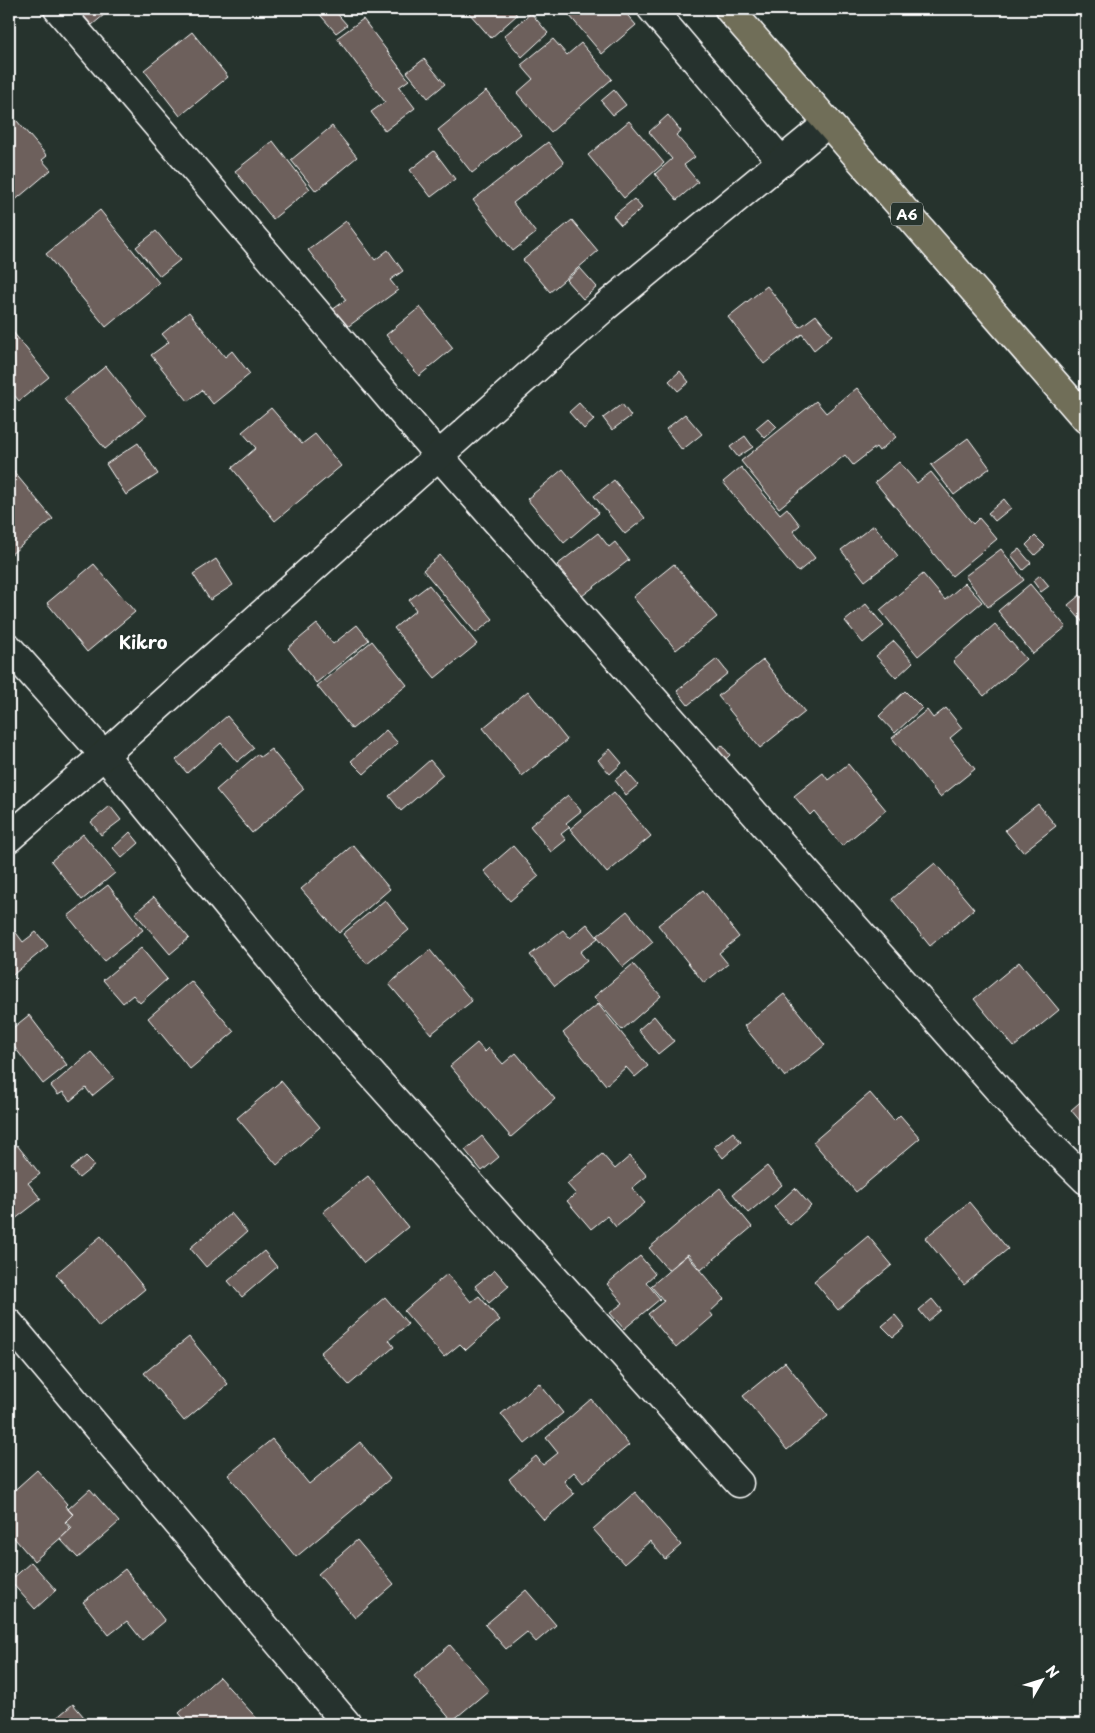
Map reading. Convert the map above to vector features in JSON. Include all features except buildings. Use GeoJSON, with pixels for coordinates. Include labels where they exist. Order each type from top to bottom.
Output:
{"type":"FeatureCollection","features":[{"type":"Feature","properties":{"kind":"highway","name":"A6"},"geometry":{"type":"LineString","coordinates":[[729,9],[1086,419]]}},
{"type":"Feature","properties":{"kind":"street"},"geometry":{"type":"LineString","coordinates":[[58,9],[439,456],[1027,1122],[1086,1180]]}},
{"type":"Feature","properties":{"kind":"street"},"geometry":{"type":"LineString","coordinates":[[652,9],[782,162]]}},
{"type":"Feature","properties":{"kind":"street"},"geometry":{"type":"LineString","coordinates":[[9,838],[606,306],[828,123]]}},
{"type":"Feature","properties":{"kind":"street"},"geometry":{"type":"LineString","coordinates":[[9,648],[104,755],[303,998],[739,1483]]}},
{"type":"Feature","properties":{"kind":"street"},"geometry":{"type":"LineString","coordinates":[[9,1323],[347,1724]]}},
{"type":"Feature","properties":{"kind":"district","name":"Kikro"},"geometry":{"type":"Point","coordinates":[143,641]}}]}
